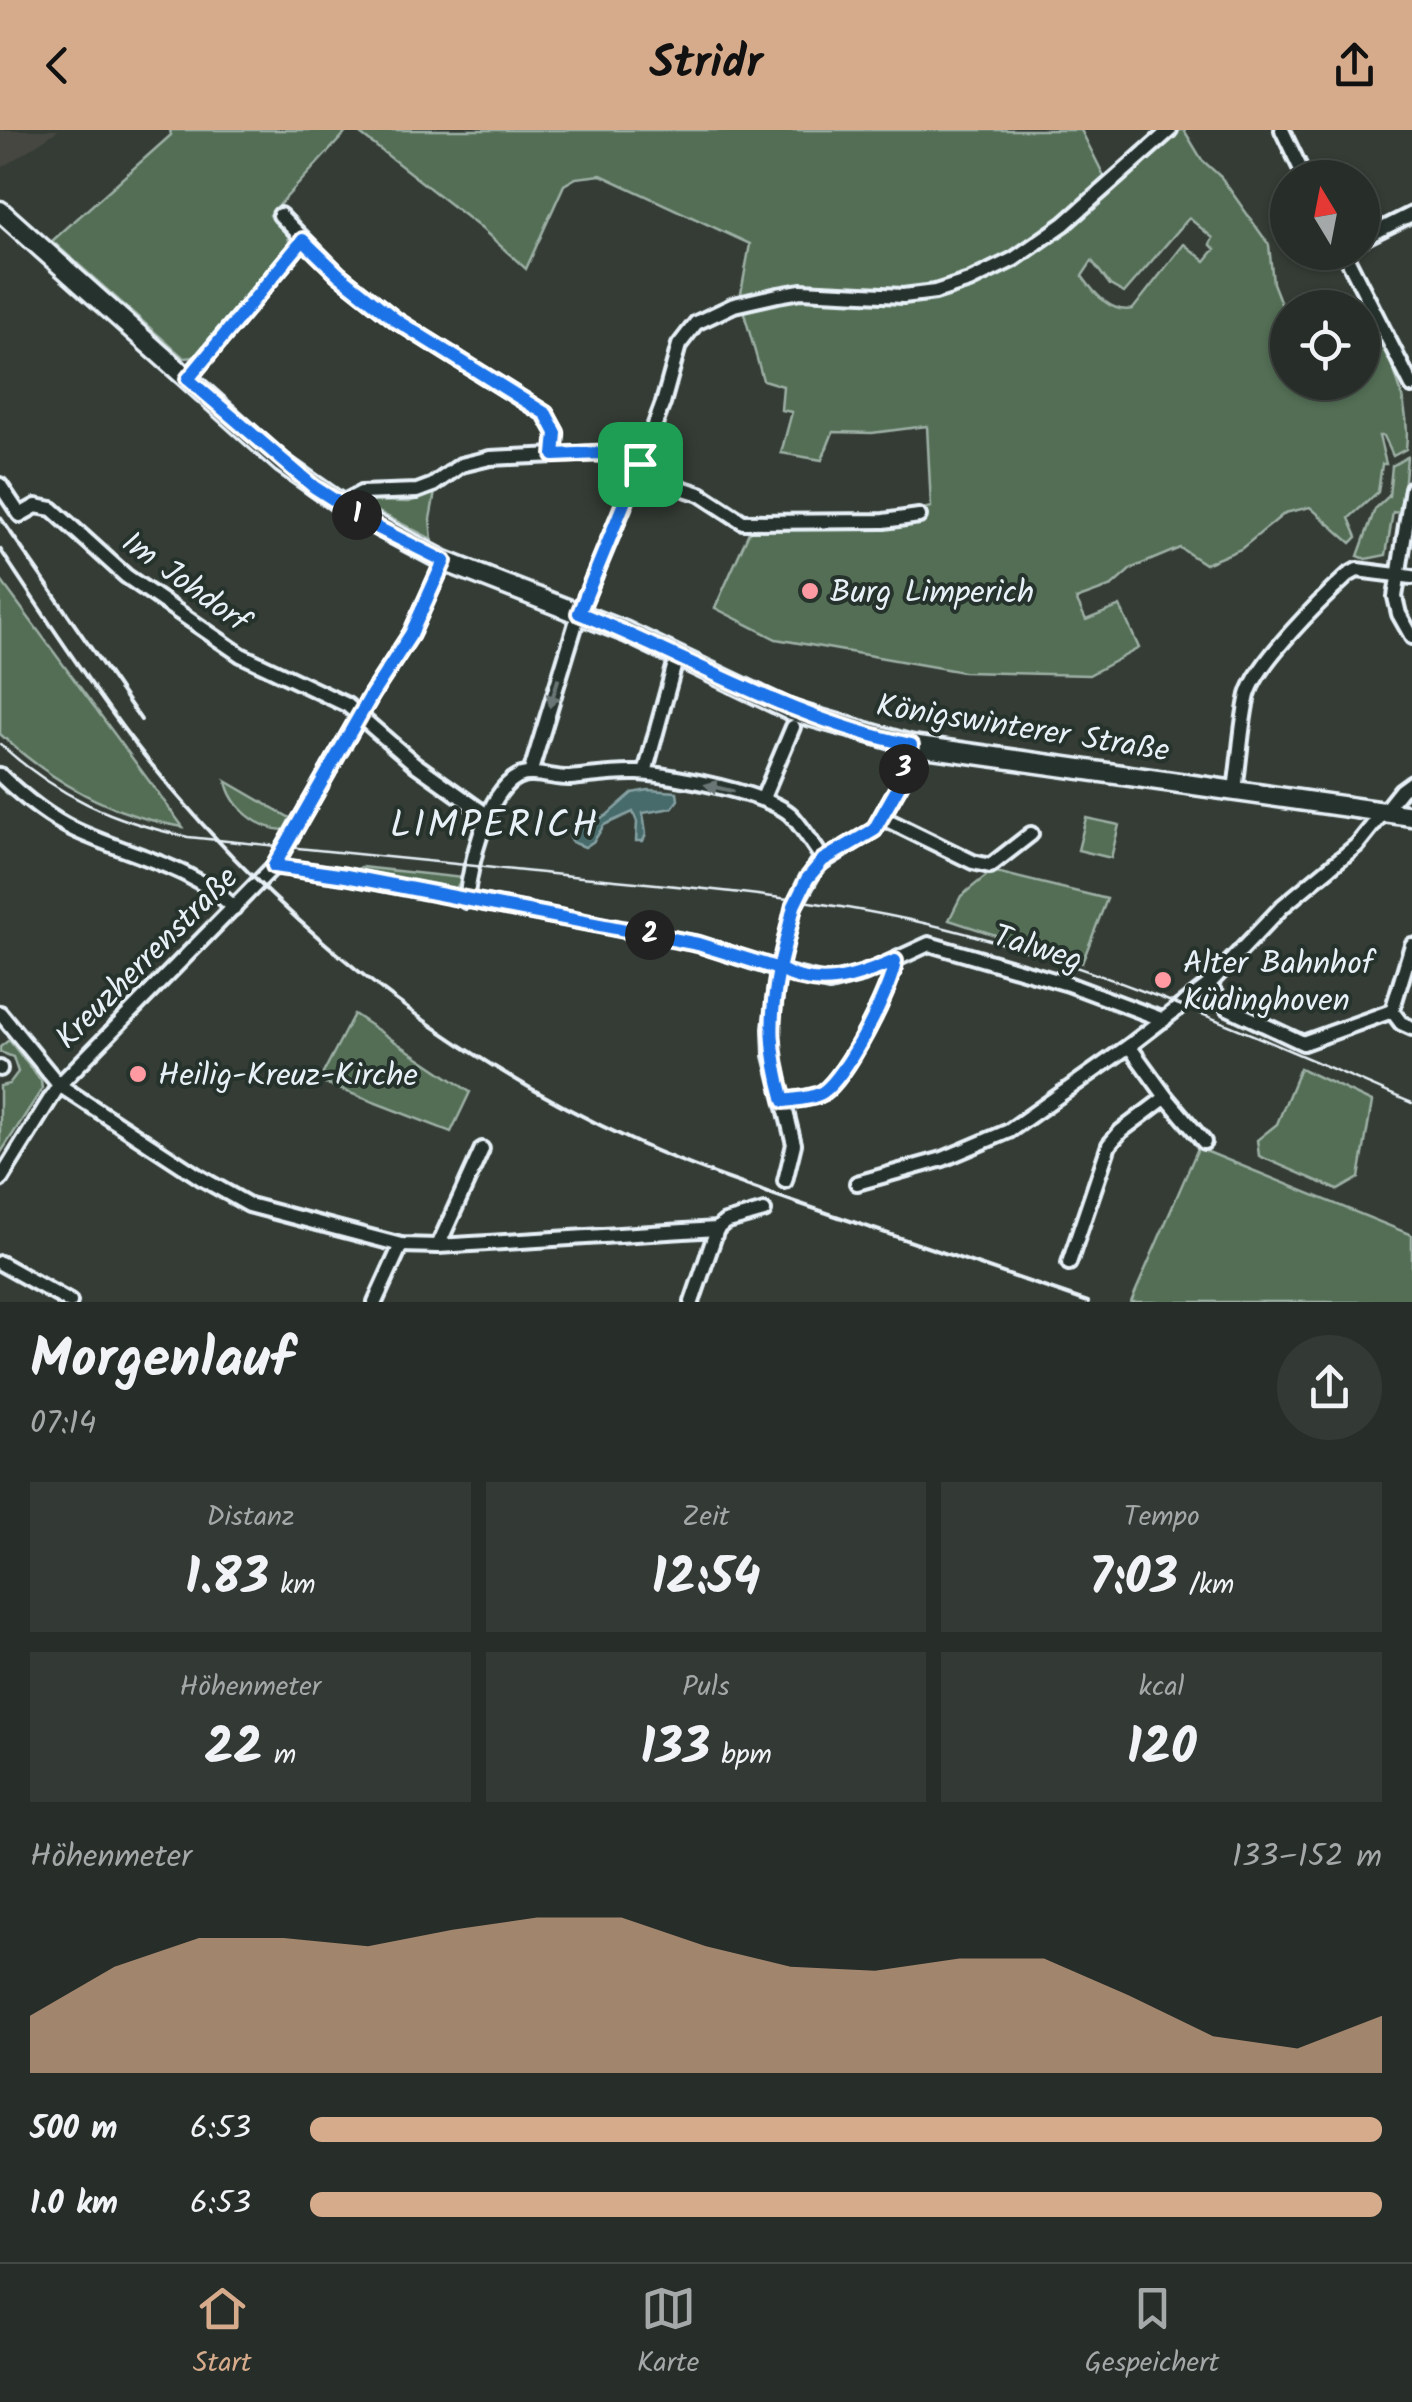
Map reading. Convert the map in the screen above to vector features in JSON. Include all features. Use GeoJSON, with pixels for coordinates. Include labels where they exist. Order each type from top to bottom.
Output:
{"type":"FeatureCollection","features":[{"type":"Feature","properties":{"kind":"main road","name":"Königswinterer Straße"},"geometry":{"type":"LineString","coordinates":[[0,211],[282,463],[340,504],[444,561],[579,613],[792,710],[911,745],[1412,816]]}},
{"type":"Feature","properties":{"kind":"street"},"geometry":{"type":"LineString","coordinates":[[530,774],[579,613],[663,403],[679,346],[702,318],[734,305],[790,293],[903,296],[969,282],[1014,259],[1064,224],[1170,130]]}},
{"type":"Feature","properties":{"kind":"street"},"geometry":{"type":"LineString","coordinates":[[1282,130],[1297,160]]}},
{"type":"Feature","properties":{"kind":"street"},"geometry":{"type":"LineString","coordinates":[[1380,229],[1412,214]]}},
{"type":"Feature","properties":{"kind":"street"},"geometry":{"type":"LineString","coordinates":[[280,215],[338,274],[397,321],[546,414],[556,433],[554,455]]}},
{"type":"Feature","properties":{"kind":"street"},"geometry":{"type":"LineString","coordinates":[[188,379],[303,240]]}},
{"type":"Feature","properties":{"kind":"street"},"geometry":{"type":"LineString","coordinates":[[1353,270],[1412,384]]}},
{"type":"Feature","properties":{"kind":"street"},"geometry":{"type":"LineString","coordinates":[[340,504],[361,493],[417,492],[461,465],[490,458],[600,453],[640,464]]}},
{"type":"Feature","properties":{"kind":"street"},"geometry":{"type":"LineString","coordinates":[[640,464],[644,476],[700,494],[743,522],[886,521],[919,516]]}},
{"type":"Feature","properties":{"kind":"street","name":"Im Johdorf"},"geometry":{"type":"LineString","coordinates":[[0,485],[20,515],[36,506],[52,509],[126,576],[241,655],[361,714]]}},
{"type":"Feature","properties":{"kind":"street"},"geometry":{"type":"LineString","coordinates":[[1412,488],[1405,577],[1396,605],[1412,636]]}},
{"type":"Feature","properties":{"kind":"street","name":"Kreuzherrenstraße"},"geometry":{"type":"LineString","coordinates":[[0,1180],[59,1085],[274,866],[411,634],[444,561]]}},
{"type":"Feature","properties":{"kind":"street"},"geometry":{"type":"LineString","coordinates":[[1235,789],[1248,694],[1303,620],[1356,570],[1405,577]]}},
{"type":"Feature","properties":{"kind":"street"},"geometry":{"type":"LineString","coordinates":[[645,774],[677,656]]}},
{"type":"Feature","properties":{"kind":"street"},"geometry":{"type":"LineString","coordinates":[[361,714],[415,764],[488,816]]}},
{"type":"Feature","properties":{"kind":"street"},"geometry":{"type":"LineString","coordinates":[[762,798],[793,727]]}},
{"type":"Feature","properties":{"kind":"street"},"geometry":{"type":"LineString","coordinates":[[785,1180],[794,1144],[772,1055],[772,1018],[796,900],[823,860],[860,841],[883,818],[900,784],[911,745]]}},
{"type":"Feature","properties":{"kind":"street"},"geometry":{"type":"LineString","coordinates":[[466,901],[469,876],[488,816],[506,785],[530,774],[563,778],[645,774],[762,798],[791,815],[823,860]]}},
{"type":"Feature","properties":{"kind":"street"},"geometry":{"type":"LineString","coordinates":[[0,775],[70,828],[183,871],[234,908]]}},
{"type":"Feature","properties":{"kind":"street"},"geometry":{"type":"LineString","coordinates":[[857,1183],[943,1159],[1009,1130],[1129,1046],[1208,985],[1282,906],[1357,845],[1401,790],[1412,782]]}},
{"type":"Feature","properties":{"kind":"street"},"geometry":{"type":"LineString","coordinates":[[883,818],[964,858],[990,866],[1031,834]]}},
{"type":"Feature","properties":{"kind":"street","name":"Talweg"},"geometry":{"type":"LineString","coordinates":[[274,866],[346,876],[698,944],[829,983],[864,974],[929,944],[1051,978],[1164,1020]]}},
{"type":"Feature","properties":{"kind":"street"},"geometry":{"type":"LineString","coordinates":[[1392,1010],[1412,944]]}},
{"type":"Feature","properties":{"kind":"street"},"geometry":{"type":"LineString","coordinates":[[784,1101],[810,1097],[828,1088],[879,1012],[895,961]]}},
{"type":"Feature","properties":{"kind":"street"},"geometry":{"type":"LineString","coordinates":[[1208,985],[1228,1008],[1303,1042],[1392,1010]]}},
{"type":"Feature","properties":{"kind":"street"},"geometry":{"type":"LineString","coordinates":[[1392,1010],[1401,1023],[1412,1028]]}},
{"type":"Feature","properties":{"kind":"street"},"geometry":{"type":"LineString","coordinates":[[0,1013],[59,1085],[201,1178],[249,1204],[402,1246],[717,1229]]}},
{"type":"Feature","properties":{"kind":"street"},"geometry":{"type":"LineString","coordinates":[[1129,1046],[1204,1142]]}},
{"type":"Feature","properties":{"kind":"street"},"geometry":{"type":"LineString","coordinates":[[1069,1264],[1109,1145],[1121,1131],[1166,1098]]}},
{"type":"Feature","properties":{"kind":"street"},"geometry":{"type":"LineString","coordinates":[[438,1246],[482,1149]]}},
{"type":"Feature","properties":{"kind":"street"},"geometry":{"type":"LineString","coordinates":[[692,1302],[717,1229],[725,1222],[764,1211]]}},
{"type":"Feature","properties":{"kind":"street"},"geometry":{"type":"LineString","coordinates":[[375,1302],[402,1246]]}},
{"type":"Feature","properties":{"kind":"street"},"geometry":{"type":"LineString","coordinates":[[0,1263],[70,1302]]}},
{"type":"Feature","properties":{"kind":"shaded area"},"geometry":{"type":"Polygon","coordinates":[[[0,130],[59,130],[0,169],[0,130]]]}},
{"type":"Feature","properties":{"kind":"green space"},"geometry":{"type":"Polygon","coordinates":[[[170,130],[348,130],[270,215],[288,236],[290,246],[198,357],[184,358],[52,241],[171,135],[170,130]]]}},
{"type":"Feature","properties":{"kind":"green space"},"geometry":{"type":"Polygon","coordinates":[[[355,130],[1081,130],[1106,180],[1072,209],[1133,170],[1178,130],[1184,130],[1202,160],[1221,177],[1269,245],[1276,290],[1270,290],[1270,400],[1380,400],[1380,341],[1401,393],[1406,449],[1393,456],[1384,436],[1379,436],[1386,464],[1382,464],[1378,492],[1349,518],[1357,537],[1351,543],[1310,507],[1285,513],[1241,549],[1205,564],[1180,548],[1132,568],[1112,586],[1076,599],[1086,620],[1120,606],[1139,648],[1089,675],[963,672],[776,639],[715,608],[750,530],[801,523],[896,525],[915,511],[931,507],[927,426],[872,433],[833,432],[822,460],[781,453],[792,412],[781,410],[783,386],[763,380],[740,299],[750,244],[601,175],[576,178],[564,185],[526,269],[482,229],[355,130]],[[1189,218],[1124,293],[1110,285],[1092,261],[1082,276],[1110,305],[1133,309],[1184,244],[1205,261],[1215,249],[1210,244],[1213,238],[1189,218]]]}},
{"type":"Feature","properties":{"kind":"green space"},"geometry":{"type":"Polygon","coordinates":[[[1407,457],[1402,513],[1393,512],[1386,555],[1366,559],[1358,556],[1375,509],[1389,496],[1392,466],[1407,457]]]}},
{"type":"Feature","properties":{"kind":"green space"},"geometry":{"type":"Polygon","coordinates":[[[435,492],[430,519],[432,539],[367,506],[366,501],[409,502],[435,492]]]}},
{"type":"Feature","properties":{"kind":"green space"},"geometry":{"type":"Polygon","coordinates":[[[0,579],[183,827],[131,814],[84,794],[41,768],[0,734],[0,579]]]}},
{"type":"Feature","properties":{"kind":"green space"},"geometry":{"type":"Polygon","coordinates":[[[226,781],[290,818],[284,830],[265,826],[247,815],[226,781]]]}},
{"type":"Feature","properties":{"kind":"green space"},"geometry":{"type":"Polygon","coordinates":[[[1086,818],[1119,825],[1111,858],[1078,850],[1086,818]]]}},
{"type":"Feature","properties":{"kind":"green space"},"geometry":{"type":"Polygon","coordinates":[[[361,867],[463,878],[453,892],[349,874],[361,867]]]}},
{"type":"Feature","properties":{"kind":"green space"},"geometry":{"type":"Polygon","coordinates":[[[992,871],[1107,899],[1082,963],[949,920],[961,896],[992,871]]]}},
{"type":"Feature","properties":{"kind":"green space"},"geometry":{"type":"Polygon","coordinates":[[[354,1014],[470,1092],[451,1132],[319,1081],[354,1014]]]}},
{"type":"Feature","properties":{"kind":"green space"},"geometry":{"type":"Polygon","coordinates":[[[9,1040],[41,1081],[42,1089],[0,1154],[0,1086],[9,1084],[18,1072],[13,1057],[0,1052],[9,1040]]]}},
{"type":"Feature","properties":{"kind":"green space"},"geometry":{"type":"Polygon","coordinates":[[[1300,1068],[1372,1102],[1359,1178],[1338,1190],[1259,1156],[1257,1140],[1277,1124],[1300,1068]]]}},
{"type":"Feature","properties":{"kind":"green space"},"geometry":{"type":"Polygon","coordinates":[[[1198,1148],[1412,1235],[1412,1302],[1131,1302],[1198,1148]]]}},
{"type":"Feature","properties":{"kind":"water"},"geometry":{"type":"Polygon","coordinates":[[[677,792],[678,800],[672,808],[643,813],[643,841],[636,841],[633,812],[604,825],[585,847],[572,842],[571,830],[606,816],[632,793],[677,792]]]}},
{"type":"Feature","properties":{"kind":"tram line"},"geometry":{"type":"LineString","coordinates":[[0,744],[43,778],[87,804],[135,823],[188,837],[760,895],[945,928],[1124,984],[1412,1103]]}},
{"type":"Feature","properties":{"kind":"railway"},"geometry":{"type":"LineString","coordinates":[[0,517],[141,720]]}},
{"type":"Feature","properties":{"kind":"railway"},"geometry":{"type":"LineString","coordinates":[[0,549],[112,713],[181,800],[296,918],[424,1020],[564,1106],[661,1153],[1088,1302]]}},
{"type":"Feature","properties":{"kind":"place","name":"Burg Limperich"},"geometry":{"type":"Point","coordinates":[810,591]}},
{"type":"Feature","properties":{"kind":"place","name":"Alter Bahnhof Küdinghoven"},"geometry":{"type":"Point","coordinates":[1163,980]}},
{"type":"Feature","properties":{"kind":"place","name":"Heilig-Kreuz-Kirche"},"geometry":{"type":"Point","coordinates":[138,1074]}},
{"type":"Feature","properties":{"kind":"district","name":"LIMPERICH"},"geometry":{"type":"Point","coordinates":[495,824]}},
{"type":"Feature","properties":{"kind":"route"},"geometry":{"type":"LineString","coordinates":[[640,464],[579,613],[792,710],[911,745],[890,807],[874,830],[817,865],[794,906],[779,969],[787,974],[829,983],[895,961],[879,1012],[828,1088],[810,1097],[784,1101],[772,1055],[771,1029],[779,969],[698,944],[346,876],[274,866],[372,694],[411,634],[444,561],[378,528],[314,487],[188,379],[303,240],[397,321],[546,414],[556,433],[554,455],[600,453],[640,464]]}}]}
